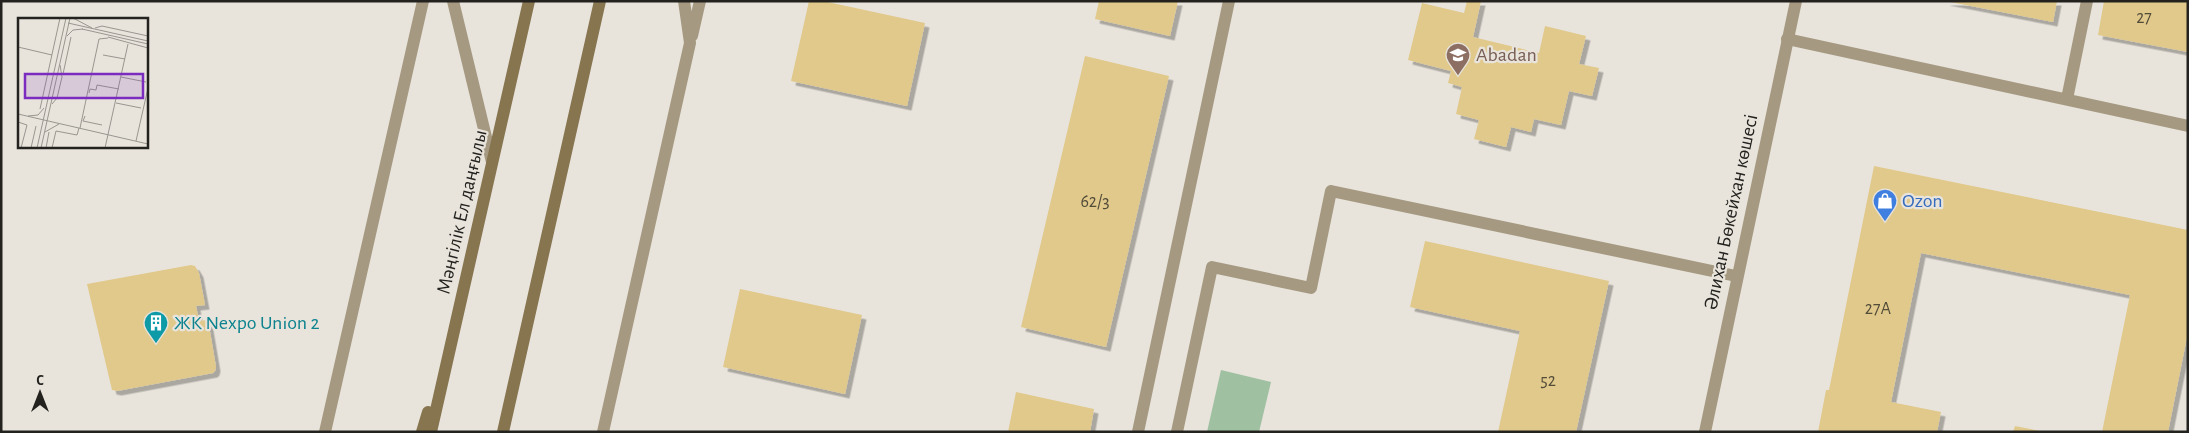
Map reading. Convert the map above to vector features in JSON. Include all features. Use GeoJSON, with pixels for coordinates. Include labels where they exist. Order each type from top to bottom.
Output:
{"type":"FeatureCollection","features":[{"type":"Feature","properties":{"kind":"main road","name":"Мәңгілік Ел даңғылы"},"geometry":{"type":"LineString","coordinates":[[431,432],[529,1]]}},
{"type":"Feature","properties":{"kind":"main road"},"geometry":{"type":"LineString","coordinates":[[503,432],[600,1]]}},
{"type":"Feature","properties":{"kind":"main road"},"geometry":{"type":"LineString","coordinates":[[422,432],[452,341]]}},
{"type":"Feature","properties":{"kind":"street"},"geometry":{"type":"LineString","coordinates":[[325,432],[423,1]]}},
{"type":"Feature","properties":{"kind":"street"},"geometry":{"type":"LineString","coordinates":[[453,1],[492,162]]}},
{"type":"Feature","properties":{"kind":"street"},"geometry":{"type":"LineString","coordinates":[[684,1],[690,43]]}},
{"type":"Feature","properties":{"kind":"street"},"geometry":{"type":"LineString","coordinates":[[603,432],[700,1]]}},
{"type":"Feature","properties":{"kind":"street"},"geometry":{"type":"LineString","coordinates":[[1138,432],[1229,1]]}},
{"type":"Feature","properties":{"kind":"street","name":"Әлихан Бөкейхан көшесі"},"geometry":{"type":"LineString","coordinates":[[1704,432],[1796,1]]}},
{"type":"Feature","properties":{"kind":"street"},"geometry":{"type":"LineString","coordinates":[[2067,100],[2087,1]]}},
{"type":"Feature","properties":{"kind":"street"},"geometry":{"type":"LineString","coordinates":[[1787,39],[2188,126]]}},
{"type":"Feature","properties":{"kind":"street"},"geometry":{"type":"LineString","coordinates":[[1177,432],[1212,267],[1311,288],[1331,191],[1736,276]]}},
{"type":"Feature","properties":{"kind":"green space"},"geometry":{"type":"Polygon","coordinates":[[[1221,370],[1271,382],[1259,432],[1207,432],[1221,370]]]}},
{"type":"Feature","properties":{"kind":"building"},"geometry":{"type":"Polygon","coordinates":[[[809,1],[823,1],[925,23],[907,106],[791,81],[809,1]]]}},
{"type":"Feature","properties":{"kind":"building"},"geometry":{"type":"Polygon","coordinates":[[[1099,1],[1178,1],[1170,36],[1095,19],[1099,1]]]}},
{"type":"Feature","properties":{"kind":"building"},"geometry":{"type":"Polygon","coordinates":[[[1467,1],[1481,1],[1473,37],[1539,53],[1545,26],[1586,36],[1579,64],[1599,68],[1592,96],[1569,91],[1561,125],[1534,119],[1531,132],[1511,127],[1506,147],[1474,139],[1479,120],[1456,114],[1462,87],[1448,83],[1451,71],[1408,60],[1422,3],[1464,13],[1467,1]]]}},
{"type":"Feature","properties":{"kind":"building"},"geometry":{"type":"Polygon","coordinates":[[[1945,1],[2057,1],[2053,22],[1945,1]]]}},
{"type":"Feature","properties":{"kind":"building"},"geometry":{"type":"Polygon","coordinates":[[[2104,1],[2188,1],[2188,52],[2098,35],[2104,1]]]}},
{"type":"Feature","properties":{"kind":"building"},"geometry":{"type":"Polygon","coordinates":[[[1085,56],[1169,76],[1106,347],[1021,327],[1085,56]]]}},
{"type":"Feature","properties":{"kind":"building"},"geometry":{"type":"Polygon","coordinates":[[[1874,166],[2188,230],[2188,332],[2168,432],[2102,432],[2130,295],[1921,253],[1891,402],[1941,412],[1937,432],[1818,432],[1826,390],[1829,390],[1874,166]]]}},
{"type":"Feature","properties":{"kind":"building"},"geometry":{"type":"Polygon","coordinates":[[[1425,241],[1609,281],[1576,432],[1498,432],[1520,331],[1410,307],[1425,241]]]}},
{"type":"Feature","properties":{"kind":"building","name":"ЖК Nexpo Union 2"},"geometry":{"type":"Polygon","coordinates":[[[191,265],[195,266],[199,273],[205,305],[196,306],[199,321],[208,320],[216,367],[215,371],[213,373],[117,391],[112,390],[87,284],[191,265]]]}},
{"type":"Feature","properties":{"kind":"building"},"geometry":{"type":"Polygon","coordinates":[[[740,289],[862,315],[845,394],[723,367],[740,289]]]}},
{"type":"Feature","properties":{"kind":"building"},"geometry":{"type":"Polygon","coordinates":[[[1016,392],[1094,409],[1090,432],[1008,432],[1016,392]]]}},
{"type":"Feature","properties":{"kind":"building"},"geometry":{"type":"Polygon","coordinates":[[[2015,426],[2040,431],[2040,432],[2013,432],[2015,426]]]}},
{"type":"Feature","properties":{"kind":"place","name":"Abadan"},"geometry":{"type":"Point","coordinates":[1458,76]}},
{"type":"Feature","properties":{"kind":"place","name":"Ozon"},"geometry":{"type":"Point","coordinates":[1885,222]}},
{"type":"Feature","properties":{"kind":"place","name":"ЖК Nexpo Union 2"},"geometry":{"type":"Point","coordinates":[156,344]}}]}
